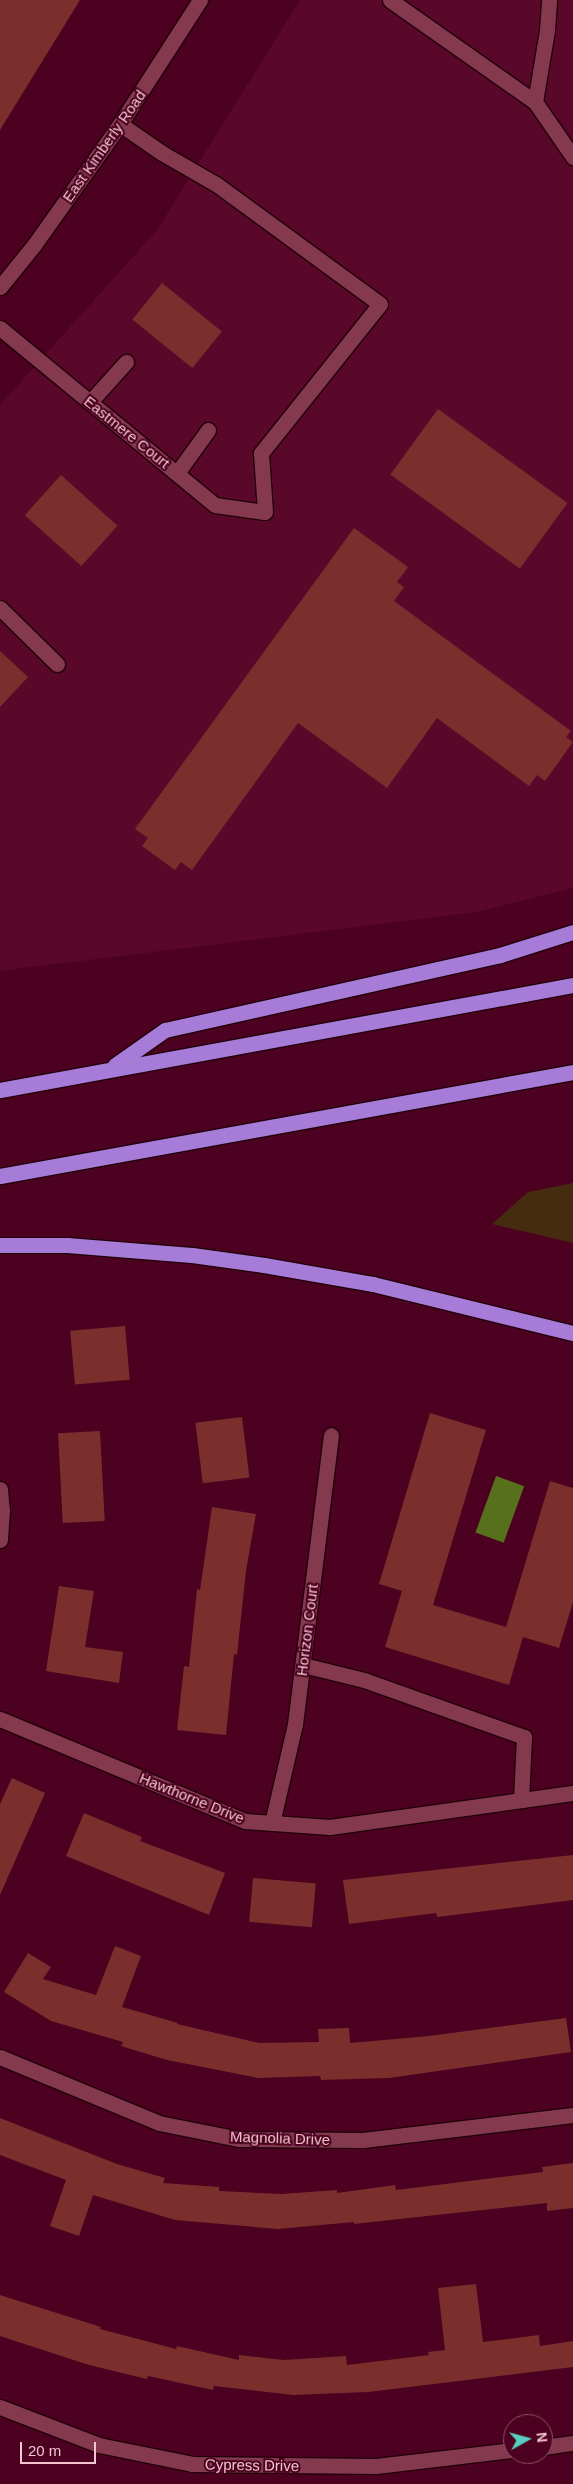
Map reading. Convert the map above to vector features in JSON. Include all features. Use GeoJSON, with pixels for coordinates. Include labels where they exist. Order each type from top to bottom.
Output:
{"type":"FeatureCollection","features":[{"type":"Feature","properties":{"kind":"highway"},"geometry":{"type":"LineString","coordinates":[[110,1069],[165,1030],[500,956],[573,932]]}},
{"type":"Feature","properties":{"kind":"highway"},"geometry":{"type":"LineString","coordinates":[[0,1090],[573,985]]}},
{"type":"Feature","properties":{"kind":"highway"},"geometry":{"type":"LineString","coordinates":[[0,1176],[573,1072]]}},
{"type":"Feature","properties":{"kind":"highway"},"geometry":{"type":"LineString","coordinates":[[0,1245],[67,1245],[192,1255],[264,1265],[372,1284],[573,1333]]}},
{"type":"Feature","properties":{"kind":"street","name":"East Kimberly Road"},"geometry":{"type":"LineString","coordinates":[[0,287],[34,245],[120,124],[200,0]]}},
{"type":"Feature","properties":{"kind":"street"},"geometry":{"type":"LineString","coordinates":[[390,0],[536,102],[573,156]]}},
{"type":"Feature","properties":{"kind":"street"},"geometry":{"type":"LineString","coordinates":[[536,102],[547,30],[549,0]]}},
{"type":"Feature","properties":{"kind":"street","name":"Eastmere Court"},"geometry":{"type":"LineString","coordinates":[[0,328],[215,505],[265,512],[261,453],[380,304],[216,184],[162,153],[120,124]]}},
{"type":"Feature","properties":{"kind":"street"},"geometry":{"type":"LineString","coordinates":[[90,402],[126,362]]}},
{"type":"Feature","properties":{"kind":"street"},"geometry":{"type":"LineString","coordinates":[[176,473],[208,430]]}},
{"type":"Feature","properties":{"kind":"street"},"geometry":{"type":"LineString","coordinates":[[0,608],[57,664]]}},
{"type":"Feature","properties":{"kind":"street","name":"Horizon Court"},"geometry":{"type":"LineString","coordinates":[[272,1823],[295,1724],[331,1435]]}},
{"type":"Feature","properties":{"kind":"street"},"geometry":{"type":"LineString","coordinates":[[0,1489],[2,1510],[0,1540]]}},
{"type":"Feature","properties":{"kind":"street"},"geometry":{"type":"LineString","coordinates":[[303,1665],[364,1680],[524,1737],[521,1800]]}},
{"type":"Feature","properties":{"kind":"street","name":"Hawthorne Drive"},"geometry":{"type":"LineString","coordinates":[[0,1718],[245,1822],[330,1827],[573,1793]]}},
{"type":"Feature","properties":{"kind":"street","name":"Magnolia Drive"},"geometry":{"type":"LineString","coordinates":[[0,2057],[159,2123],[239,2139],[363,2140],[573,2115]]}},
{"type":"Feature","properties":{"kind":"street","name":"Cypress Drive"},"geometry":{"type":"LineString","coordinates":[[0,2407],[99,2446],[192,2464],[376,2466],[503,2451]]}},
{"type":"Feature","properties":{"kind":"street"},"geometry":{"type":"LineString","coordinates":[[553,2446],[573,2443]]}},
{"type":"Feature","properties":{"kind":"shaded area"},"geometry":{"type":"Polygon","coordinates":[[[300,0],[573,0],[573,888],[477,912],[0,971],[0,405],[157,230],[300,0]]]}},
{"type":"Feature","properties":{"kind":"shaded area"},"geometry":{"type":"Polygon","coordinates":[[[573,1183],[573,1243],[492,1224],[528,1192],[573,1183]]]}},
{"type":"Feature","properties":{"kind":"shaded area"},"geometry":{"type":"Polygon","coordinates":[[[496,1476],[524,1486],[504,1543],[475,1532],[496,1476]]]}},
{"type":"Feature","properties":{"kind":"building"},"geometry":{"type":"Polygon","coordinates":[[[0,0],[80,0],[0,130],[0,0]]]}},
{"type":"Feature","properties":{"kind":"building"},"geometry":{"type":"Polygon","coordinates":[[[162,283],[222,331],[192,368],[132,320],[162,283]]]}},
{"type":"Feature","properties":{"kind":"building"},"geometry":{"type":"Polygon","coordinates":[[[438,409],[567,503],[520,569],[390,475],[438,409]]]}},
{"type":"Feature","properties":{"kind":"building"},"geometry":{"type":"Polygon","coordinates":[[[61,475],[117,526],[81,566],[25,515],[61,475]]]}},
{"type":"Feature","properties":{"kind":"building"},"geometry":{"type":"Polygon","coordinates":[[[354,528],[408,567],[397,582],[404,587],[394,601],[571,731],[566,737],[573,742],[545,781],[537,775],[529,786],[437,718],[387,788],[298,723],[192,870],[181,862],[175,870],[142,846],[148,838],[135,829],[354,528]]]}},
{"type":"Feature","properties":{"kind":"building"},"geometry":{"type":"Polygon","coordinates":[[[0,651],[28,677],[0,707],[0,651]]]}},
{"type":"Feature","properties":{"kind":"building"},"geometry":{"type":"Polygon","coordinates":[[[125,1326],[130,1380],[75,1385],[70,1331],[125,1326]]]}},
{"type":"Feature","properties":{"kind":"building"},"geometry":{"type":"Polygon","coordinates":[[[430,1413],[486,1430],[433,1605],[506,1627],[550,1481],[573,1488],[573,1602],[559,1648],[523,1637],[509,1685],[385,1647],[402,1591],[379,1584],[430,1413]]]}},
{"type":"Feature","properties":{"kind":"building"},"geometry":{"type":"Polygon","coordinates":[[[242,1417],[249,1478],[203,1483],[195,1423],[242,1417]]]}},
{"type":"Feature","properties":{"kind":"building"},"geometry":{"type":"Polygon","coordinates":[[[100,1431],[105,1521],[63,1523],[58,1433],[100,1431]]]}},
{"type":"Feature","properties":{"kind":"building"},"geometry":{"type":"Polygon","coordinates":[[[212,1507],[256,1514],[246,1571],[237,1655],[234,1654],[226,1735],[177,1730],[184,1666],[189,1667],[197,1589],[200,1590],[212,1507]]]}},
{"type":"Feature","properties":{"kind":"building"},"geometry":{"type":"Polygon","coordinates":[[[59,1586],[94,1591],[85,1647],[123,1652],[119,1683],[46,1671],[59,1586]]]}},
{"type":"Feature","properties":{"kind":"building"},"geometry":{"type":"Polygon","coordinates":[[[12,1778],[45,1793],[0,1895],[0,1804],[12,1778]]]}},
{"type":"Feature","properties":{"kind":"building"},"geometry":{"type":"Polygon","coordinates":[[[84,1813],[142,1837],[140,1841],[225,1873],[209,1915],[66,1856],[84,1813]]]}},
{"type":"Feature","properties":{"kind":"building"},"geometry":{"type":"Polygon","coordinates":[[[573,1855],[573,1900],[437,1917],[436,1913],[349,1924],[343,1880],[573,1855]]]}},
{"type":"Feature","properties":{"kind":"building"},"geometry":{"type":"Polygon","coordinates":[[[253,1878],[316,1883],[312,1927],[249,1922],[253,1878]]]}},
{"type":"Feature","properties":{"kind":"building"},"geometry":{"type":"Polygon","coordinates":[[[115,1946],[141,1956],[122,2007],[177,2024],[259,2043],[319,2042],[318,2029],[349,2028],[350,2043],[429,2036],[566,2018],[571,2052],[389,2078],[321,2080],[320,2076],[258,2078],[167,2060],[121,2046],[123,2042],[51,2021],[4,1992],[28,1953],[51,1967],[43,1979],[96,1995],[115,1946]]]}},
{"type":"Feature","properties":{"kind":"building"},"geometry":{"type":"Polygon","coordinates":[[[0,2118],[117,2164],[165,2178],[163,2183],[219,2187],[219,2191],[281,2194],[337,2190],[337,2193],[395,2185],[396,2190],[543,2172],[542,2167],[573,2163],[573,2208],[547,2211],[547,2203],[354,2224],[354,2222],[278,2229],[175,2220],[93,2195],[79,2236],[50,2226],[66,2180],[0,2155],[0,2118]]]}},
{"type":"Feature","properties":{"kind":"building"},"geometry":{"type":"Polygon","coordinates":[[[476,2284],[483,2342],[539,2335],[540,2346],[573,2341],[573,2367],[368,2392],[293,2395],[214,2386],[213,2390],[148,2376],[147,2379],[89,2365],[0,2336],[0,2295],[101,2327],[100,2329],[176,2349],[177,2346],[239,2360],[239,2355],[284,2360],[346,2356],[347,2365],[429,2355],[428,2352],[445,2350],[438,2288],[476,2284]]]}}]}
